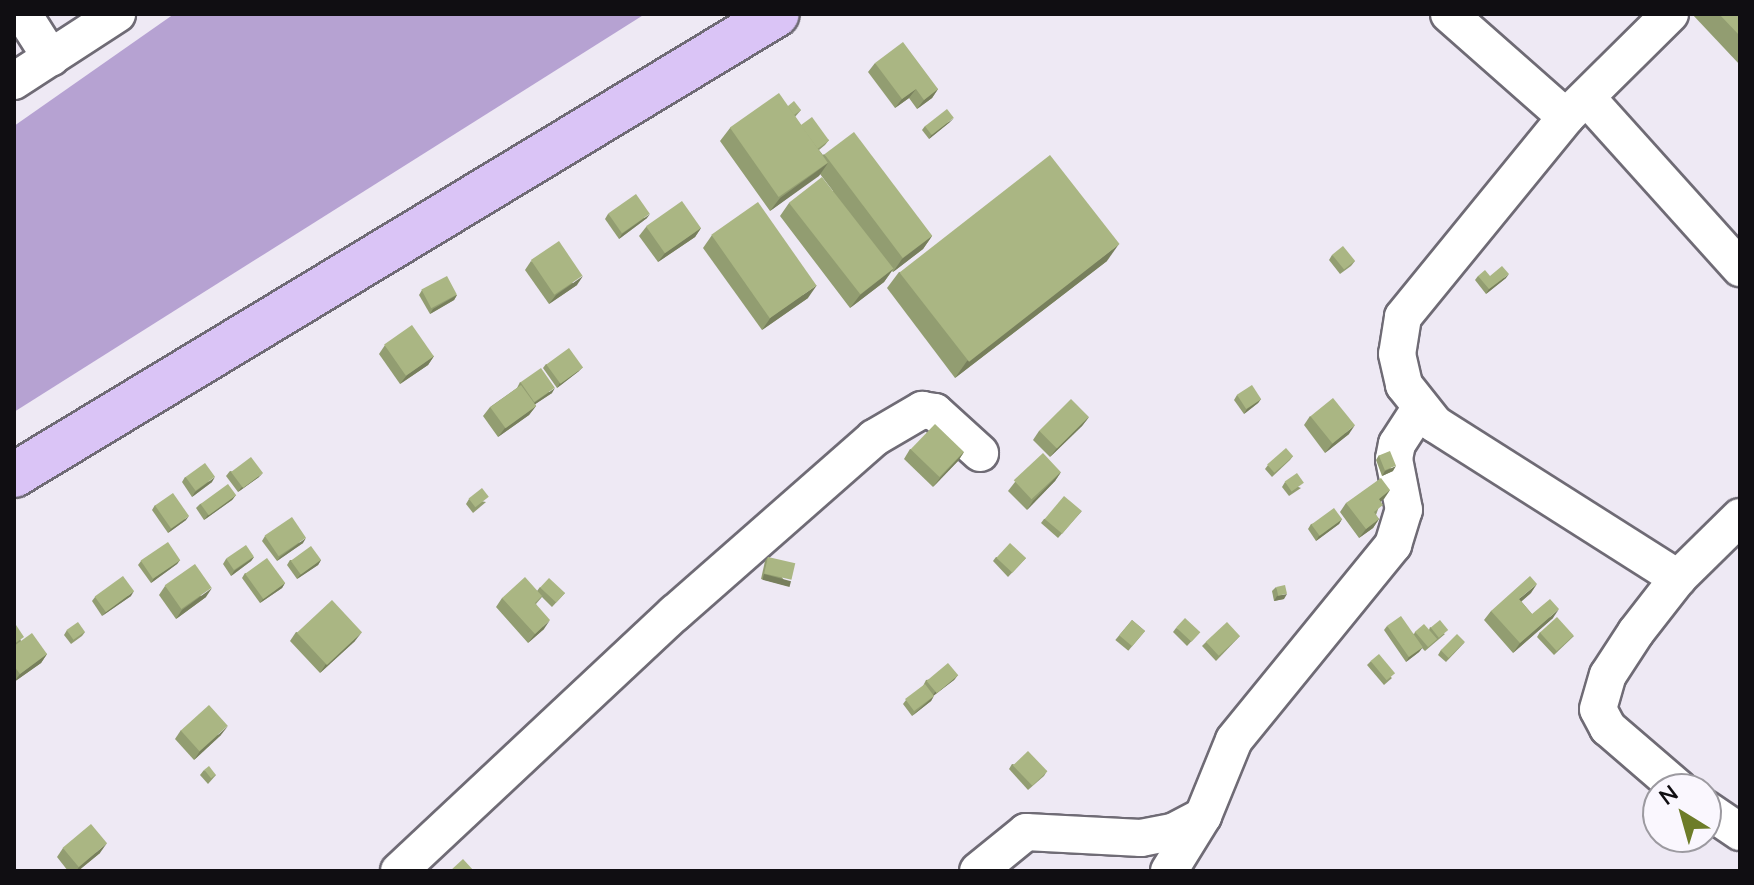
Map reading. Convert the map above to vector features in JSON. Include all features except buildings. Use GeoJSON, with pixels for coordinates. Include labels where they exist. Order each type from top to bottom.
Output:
{"type":"FeatureCollection","features":[{"type":"Feature","properties":{"kind":"main road"},"geometry":{"type":"LineString","coordinates":[[14,475],[777,14]]}},
{"type":"Feature","properties":{"kind":"street"},"geometry":{"type":"LineString","coordinates":[[23,14],[51,58]]}},
{"type":"Feature","properties":{"kind":"street"},"geometry":{"type":"LineString","coordinates":[[14,81],[117,14]]}},
{"type":"Feature","properties":{"kind":"street"},"geometry":{"type":"LineString","coordinates":[[1449,14],[1576,107],[1740,268]]}},
{"type":"Feature","properties":{"kind":"street"},"geometry":{"type":"LineString","coordinates":[[1670,14],[1576,107],[1403,317],[1397,354],[1404,385],[1419,410],[1678,578]]}},
{"type":"Feature","properties":{"kind":"street"},"geometry":{"type":"LineString","coordinates":[[399,871],[675,613],[874,438],[922,410],[935,412],[980,453]]}},
{"type":"Feature","properties":{"kind":"street"},"geometry":{"type":"LineString","coordinates":[[1169,871],[1203,816],[1234,740],[1393,545],[1404,510],[1394,459],[1397,444],[1419,410]]}},
{"type":"Feature","properties":{"kind":"street"},"geometry":{"type":"LineString","coordinates":[[1660,773],[1608,728],[1598,709],[1608,675],[1678,578],[1740,517]]}},
{"type":"Feature","properties":{"kind":"street"},"geometry":{"type":"LineString","coordinates":[[978,871],[1026,832],[1141,838],[1173,832],[1203,816]]}},
{"type":"Feature","properties":{"kind":"street"},"geometry":{"type":"LineString","coordinates":[[1722,820],[1740,832]]}},
{"type":"Feature","properties":{"kind":"shaded area"},"geometry":{"type":"Polygon","coordinates":[[[174,14],[645,14],[14,412],[14,126],[174,14]]]}}]}
